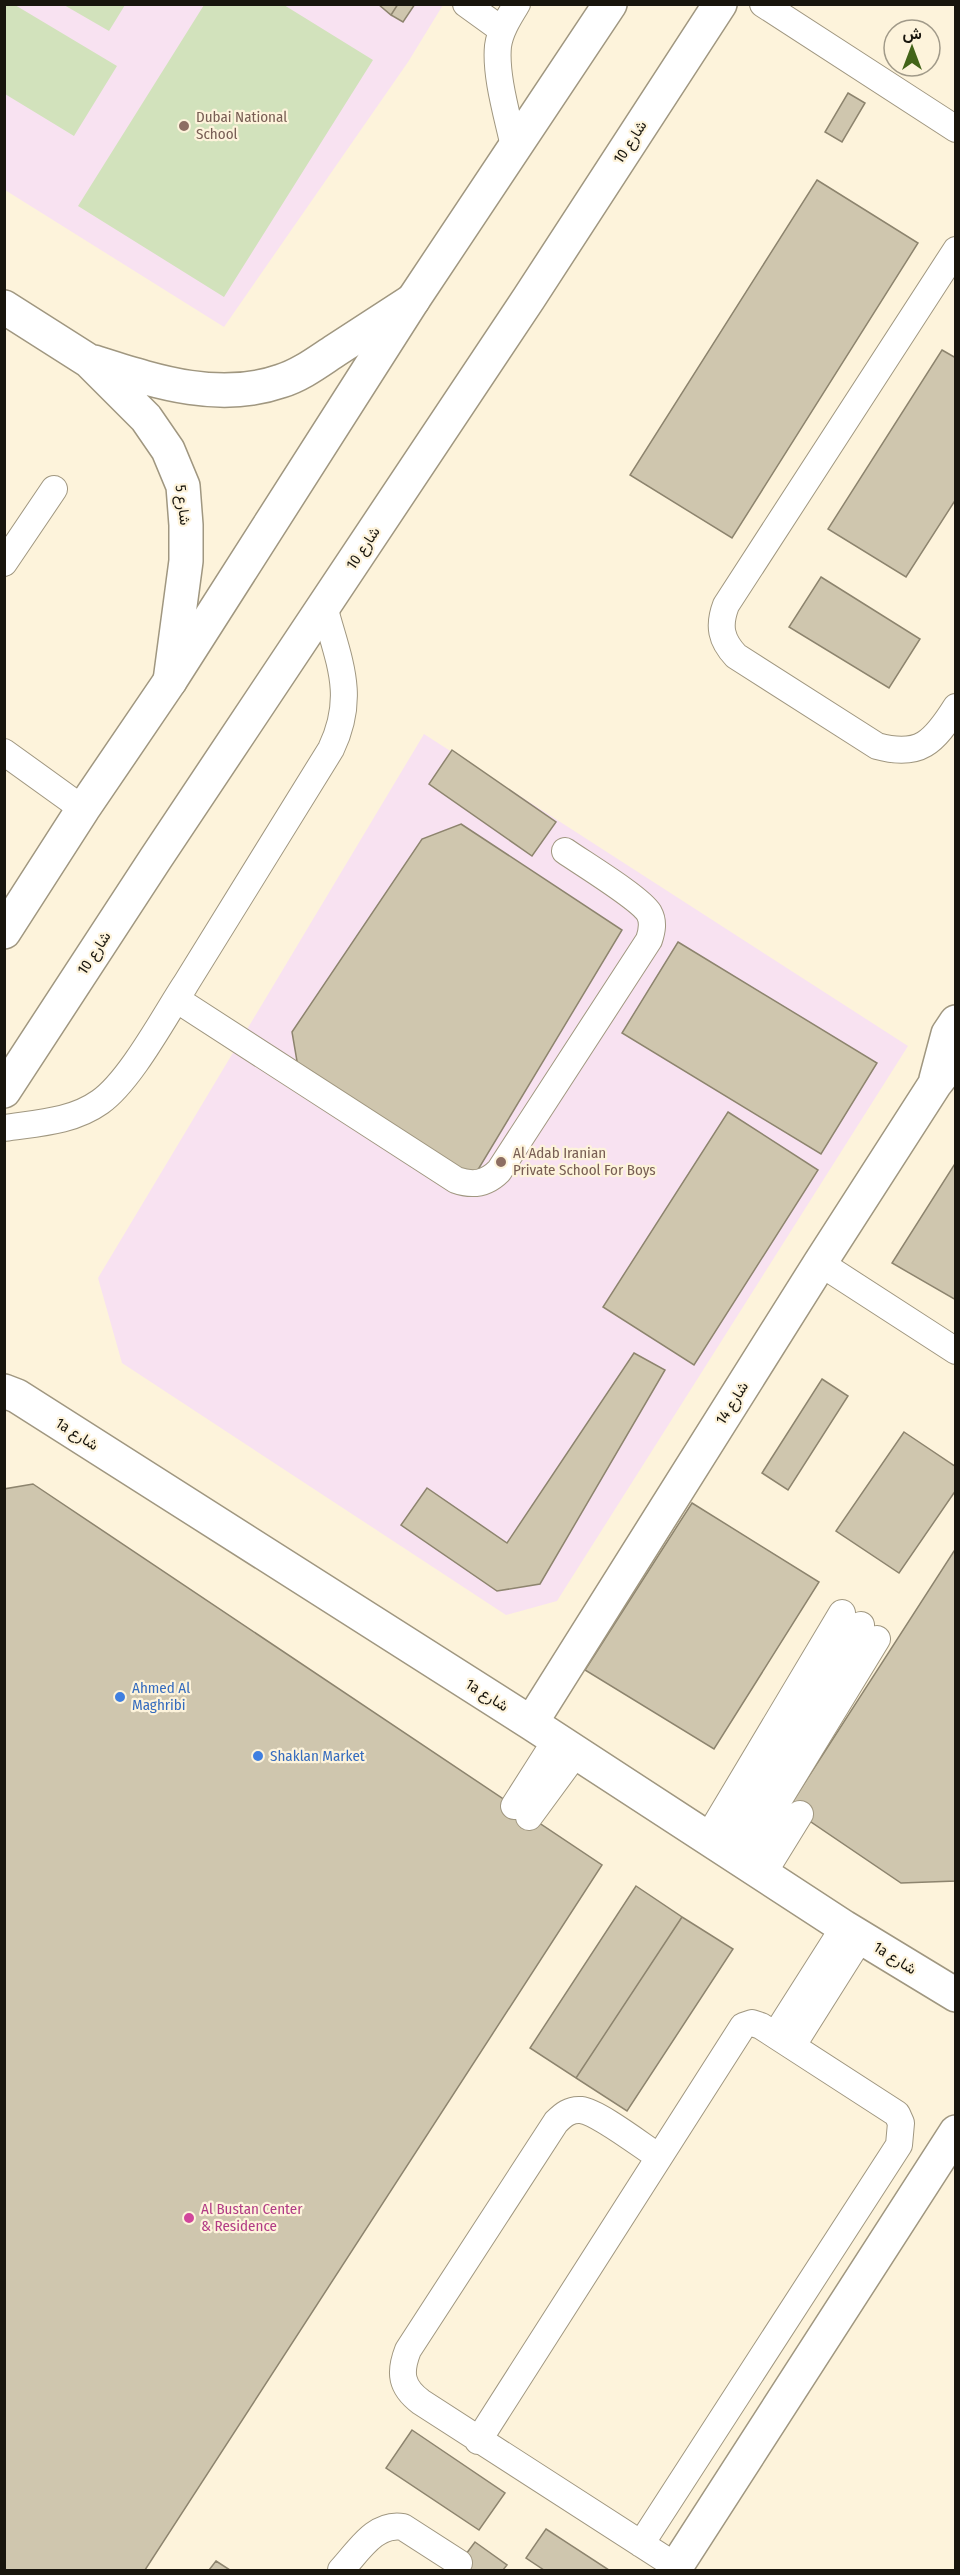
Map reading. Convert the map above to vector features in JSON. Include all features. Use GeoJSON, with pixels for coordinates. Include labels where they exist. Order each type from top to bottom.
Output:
{"type":"FeatureCollection","features":[{"type":"Feature","properties":{"kind":"street"},"geometry":{"type":"LineString","coordinates":[[4,932],[83,809],[170,681],[413,300],[610,4]]}},
{"type":"Feature","properties":{"kind":"street","name":"شارع 10"},"geometry":{"type":"LineString","coordinates":[[4,1091],[720,4]]}},
{"type":"Feature","properties":{"kind":"street","name":"شارع 5"},"geometry":{"type":"LineString","coordinates":[[89,361],[162,384],[201,390],[242,389],[280,382],[309,368],[413,300]]}},
{"type":"Feature","properties":{"kind":"street","name":"شارع 5"},"geometry":{"type":"LineString","coordinates":[[4,307],[89,361],[146,418],[168,450],[183,486],[186,525],[186,561],[170,681]]}},
{"type":"Feature","properties":{"kind":"street","name":"شارع 14"},"geometry":{"type":"LineString","coordinates":[[935,1084],[948,1034],[956,1022]]}},
{"type":"Feature","properties":{"kind":"street","name":"شارع 14"},"geometry":{"type":"LineString","coordinates":[[554,1739],[820,1263],[935,1084],[956,1057]]}},
{"type":"Feature","properties":{"kind":"street","name":"1a شارع"},"geometry":{"type":"LineString","coordinates":[[8,1392],[853,1932],[952,1987]]}},
{"type":"Feature","properties":{"kind":"street"},"geometry":{"type":"LineString","coordinates":[[675,2569],[956,2132]]}},
{"type":"Feature","properties":{"kind":"lane"},"geometry":{"type":"LineString","coordinates":[[466,4],[502,30]]}},
{"type":"Feature","properties":{"kind":"lane"},"geometry":{"type":"LineString","coordinates":[[514,147],[498,46],[502,30],[517,4]]}},
{"type":"Feature","properties":{"kind":"lane"},"geometry":{"type":"LineString","coordinates":[[763,4],[956,129]]}},
{"type":"Feature","properties":{"kind":"lane"},"geometry":{"type":"LineString","coordinates":[[956,250],[726,605],[721,618],[721,633],[726,646],[736,656],[877,746],[894,751],[912,750],[928,743],[941,731],[956,707]]}},
{"type":"Feature","properties":{"kind":"lane"},"geometry":{"type":"LineString","coordinates":[[4,564],[54,489]]}},
{"type":"Feature","properties":{"kind":"lane"},"geometry":{"type":"LineString","coordinates":[[4,1128],[70,1117],[102,1101],[126,1076],[331,749],[344,716],[344,690],[324,606]]}},
{"type":"Feature","properties":{"kind":"lane"},"geometry":{"type":"LineString","coordinates":[[4,752],[83,809]]}},
{"type":"Feature","properties":{"kind":"lane"},"geometry":{"type":"LineString","coordinates":[[176,999],[456,1180],[467,1184],[479,1184],[490,1180],[506,1161],[652,932],[652,923],[645,908],[565,851]]}},
{"type":"Feature","properties":{"kind":"lane"},"geometry":{"type":"LineString","coordinates":[[820,1263],[956,1351]]}},
{"type":"Feature","properties":{"kind":"lane"},"geometry":{"type":"LineString","coordinates":[[734,1855],[860,1626],[734,1855]]}},
{"type":"Feature","properties":{"kind":"lane"},"geometry":{"type":"LineString","coordinates":[[521,1811],[554,1739]]}},
{"type":"Feature","properties":{"kind":"lane"},"geometry":{"type":"LineString","coordinates":[[734,1855],[800,1814]]}},
{"type":"Feature","properties":{"kind":"lane"},"geometry":{"type":"LineString","coordinates":[[784,2039],[853,1932]]}},
{"type":"Feature","properties":{"kind":"lane"},"geometry":{"type":"LineString","coordinates":[[478,2441],[743,2026],[757,2024],[784,2039],[897,2114],[901,2123],[899,2145],[641,2544]]}},
{"type":"Feature","properties":{"kind":"lane"},"geometry":{"type":"LineString","coordinates":[[659,2157],[592,2114],[572,2110],[564,2114],[556,2122],[415,2340],[403,2364],[403,2379],[408,2393],[478,2441],[641,2544],[675,2569]]}},
{"type":"Feature","properties":{"kind":"lane"},"geometry":{"type":"LineString","coordinates":[[341,2571],[374,2534],[381,2529],[395,2526],[403,2527],[459,2563]]}},
{"type":"Feature","properties":{"kind":"shaded area","name":"Dubai National School"},"geometry":{"type":"Polygon","coordinates":[[[4,5],[443,5],[408,62],[224,327],[5,190],[4,5]]]}},
{"type":"Feature","properties":{"kind":"shaded area","name":"Al Adab Iranian Private School For Boys"},"geometry":{"type":"Polygon","coordinates":[[[424,734],[908,1046],[557,1601],[506,1615],[122,1363],[98,1278],[424,734]]]}},
{"type":"Feature","properties":{"kind":"green space"},"geometry":{"type":"Polygon","coordinates":[[[4,5],[15,5],[117,66],[74,136],[5,94],[4,5]]]}},
{"type":"Feature","properties":{"kind":"green space"},"geometry":{"type":"Polygon","coordinates":[[[64,5],[125,5],[109,31],[64,5]]]}},
{"type":"Feature","properties":{"kind":"green space"},"geometry":{"type":"Polygon","coordinates":[[[204,5],[284,5],[373,60],[224,297],[78,206],[204,5]]]}},
{"type":"Feature","properties":{"kind":"building"},"geometry":{"type":"Polygon","coordinates":[[[378,4],[398,4],[391,15],[378,4]]]}},
{"type":"Feature","properties":{"kind":"building"},"geometry":{"type":"Polygon","coordinates":[[[398,4],[415,4],[403,22],[391,15],[398,4]]]}},
{"type":"Feature","properties":{"kind":"building"},"geometry":{"type":"Polygon","coordinates":[[[848,93],[865,103],[842,142],[825,132],[848,93]]]}},
{"type":"Feature","properties":{"kind":"building"},"geometry":{"type":"Polygon","coordinates":[[[817,180],[918,243],[732,538],[630,475],[817,180]]]}},
{"type":"Feature","properties":{"kind":"building"},"geometry":{"type":"Polygon","coordinates":[[[942,350],[956,358],[956,499],[906,577],[828,529],[942,350]]]}},
{"type":"Feature","properties":{"kind":"building"},"geometry":{"type":"Polygon","coordinates":[[[821,577],[920,639],[889,688],[789,627],[821,577]]]}},
{"type":"Feature","properties":{"kind":"building"},"geometry":{"type":"Polygon","coordinates":[[[452,750],[556,822],[532,856],[429,784],[452,750]]]}},
{"type":"Feature","properties":{"kind":"building"},"geometry":{"type":"Polygon","coordinates":[[[461,824],[622,930],[470,1183],[299,1073],[292,1032],[422,839],[461,824]]]}},
{"type":"Feature","properties":{"kind":"building"},"geometry":{"type":"Polygon","coordinates":[[[678,942],[877,1063],[821,1154],[622,1033],[678,942]]]}},
{"type":"Feature","properties":{"kind":"building"},"geometry":{"type":"Polygon","coordinates":[[[728,1112],[818,1170],[694,1365],[603,1307],[728,1112]]]}},
{"type":"Feature","properties":{"kind":"building"},"geometry":{"type":"Polygon","coordinates":[[[956,1162],[956,1300],[892,1263],[956,1162]]]}},
{"type":"Feature","properties":{"kind":"building"},"geometry":{"type":"Polygon","coordinates":[[[634,1353],[665,1370],[540,1584],[497,1591],[401,1525],[427,1488],[507,1543],[634,1353]]]}},
{"type":"Feature","properties":{"kind":"building"},"geometry":{"type":"Polygon","coordinates":[[[822,1379],[848,1396],[788,1490],[762,1473],[822,1379]]]}},
{"type":"Feature","properties":{"kind":"building"},"geometry":{"type":"Polygon","coordinates":[[[904,1432],[956,1467],[956,1490],[899,1573],[836,1531],[904,1432]]]}},
{"type":"Feature","properties":{"kind":"building","name":"Al Bustan Center & Residence"},"geometry":{"type":"Polygon","coordinates":[[[33,1484],[602,1865],[145,2570],[4,2570],[4,1489],[33,1484]]]}},
{"type":"Feature","properties":{"kind":"building"},"geometry":{"type":"Polygon","coordinates":[[[692,1503],[819,1582],[714,1749],[585,1670],[692,1503]]]}},
{"type":"Feature","properties":{"kind":"building"},"geometry":{"type":"Polygon","coordinates":[[[956,1548],[956,1881],[901,1883],[789,1807],[956,1548]]]}},
{"type":"Feature","properties":{"kind":"building"},"geometry":{"type":"Polygon","coordinates":[[[636,1886],[682,1917],[576,2078],[530,2048],[636,1886]]]}},
{"type":"Feature","properties":{"kind":"building"},"geometry":{"type":"Polygon","coordinates":[[[682,1917],[733,1949],[627,2111],[576,2078],[682,1917]]]}},
{"type":"Feature","properties":{"kind":"building"},"geometry":{"type":"Polygon","coordinates":[[[412,2430],[505,2493],[479,2530],[386,2468],[412,2430]]]}},
{"type":"Feature","properties":{"kind":"building"},"geometry":{"type":"Polygon","coordinates":[[[546,2529],[609,2570],[544,2570],[526,2558],[546,2529]]]}},
{"type":"Feature","properties":{"kind":"building"},"geometry":{"type":"Polygon","coordinates":[[[475,2542],[507,2565],[503,2570],[454,2570],[475,2542]]]}},
{"type":"Feature","properties":{"kind":"building"},"geometry":{"type":"Polygon","coordinates":[[[216,2561],[230,2570],[209,2570],[216,2561]]]}},
{"type":"Feature","properties":{"kind":"place","name":"Dubai National School"},"geometry":{"type":"Point","coordinates":[184,126]}},
{"type":"Feature","properties":{"kind":"place","name":"Al Adab Iranian Private School For Boys"},"geometry":{"type":"Point","coordinates":[501,1162]}},
{"type":"Feature","properties":{"kind":"place","name":"Ahmed Al Maghribi"},"geometry":{"type":"Point","coordinates":[120,1697]}},
{"type":"Feature","properties":{"kind":"place","name":"Shaklan Market"},"geometry":{"type":"Point","coordinates":[258,1756]}},
{"type":"Feature","properties":{"kind":"place","name":"Al Bustan Center & Residence"},"geometry":{"type":"Point","coordinates":[189,2218]}}]}
